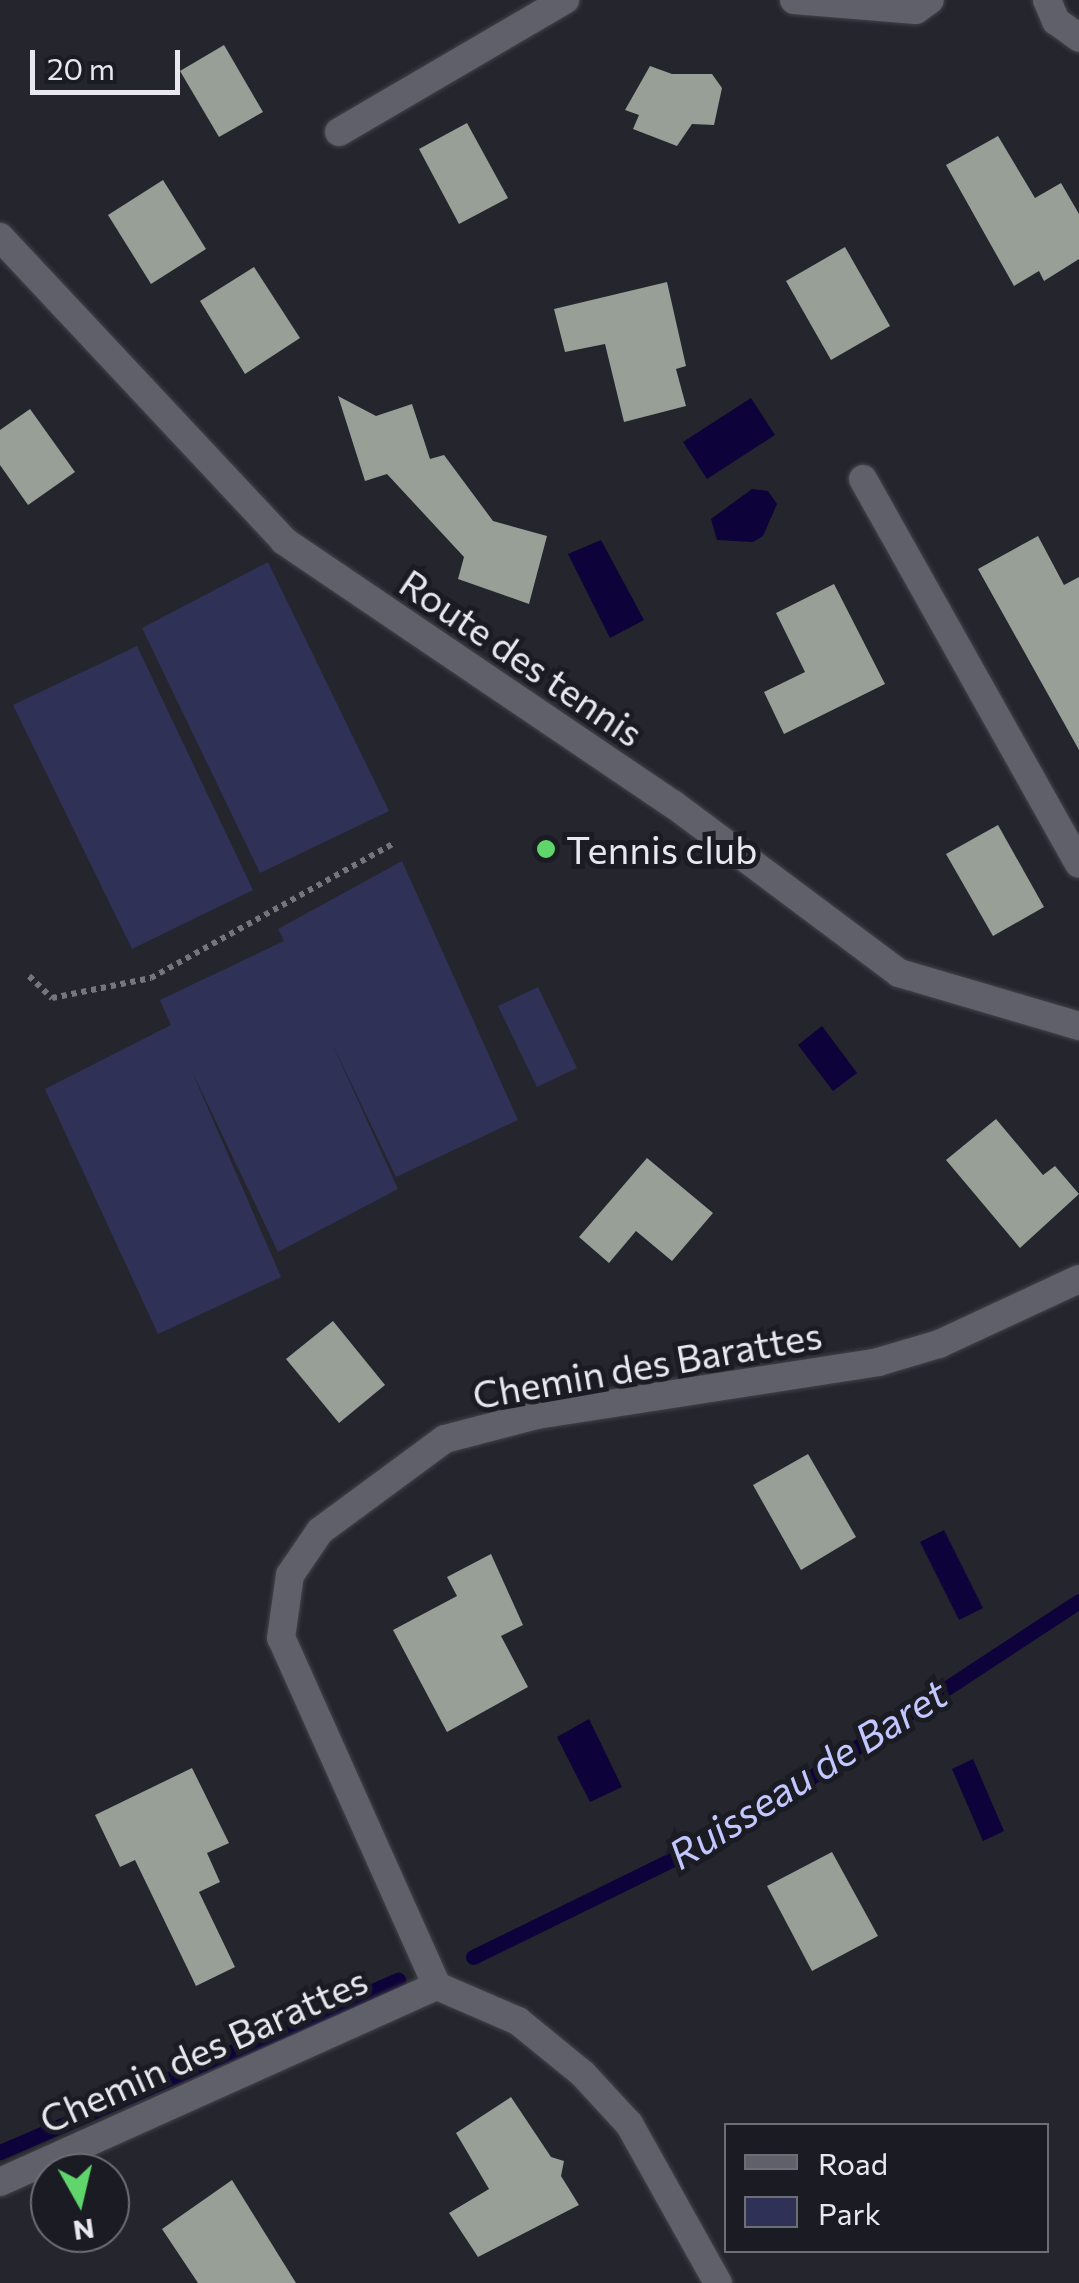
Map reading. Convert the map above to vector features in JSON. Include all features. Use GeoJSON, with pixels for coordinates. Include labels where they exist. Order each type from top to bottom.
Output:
{"type":"FeatureCollection","features":[{"type":"Feature","properties":{"kind":"street"},"geometry":{"type":"LineString","coordinates":[[340,132],[565,0]]}},
{"type":"Feature","properties":{"kind":"street"},"geometry":{"type":"LineString","coordinates":[[794,0],[916,10],[930,0]]}},
{"type":"Feature","properties":{"kind":"street"},"geometry":{"type":"LineString","coordinates":[[1047,0],[1056,21],[1079,38]]}},
{"type":"Feature","properties":{"kind":"street","name":"Route des tennis"},"geometry":{"type":"LineString","coordinates":[[0,236],[284,542],[673,804],[899,973],[1079,1026]]}},
{"type":"Feature","properties":{"kind":"street"},"geometry":{"type":"LineString","coordinates":[[863,479],[1079,864]]}},
{"type":"Feature","properties":{"kind":"street","name":"Chemin des Barattes"},"geometry":{"type":"LineString","coordinates":[[0,2182],[437,1986],[281,1638],[290,1576],[320,1530],[445,1440],[556,1412],[878,1362],[939,1344],[1079,1278]]}},
{"type":"Feature","properties":{"kind":"street"},"geometry":{"type":"LineString","coordinates":[[437,1986],[518,2021],[583,2074],[629,2124],[718,2283]]}},
{"type":"Feature","properties":{"kind":"path"},"geometry":{"type":"LineString","coordinates":[[29,976],[52,998],[151,978],[393,844]]}},
{"type":"Feature","properties":{"kind":"green space"},"geometry":{"type":"Polygon","coordinates":[[[268,562],[389,811],[260,873],[142,628],[268,562]]]}},
{"type":"Feature","properties":{"kind":"green space"},"geometry":{"type":"Polygon","coordinates":[[[137,646],[253,890],[132,949],[13,705],[137,646]]]}},
{"type":"Feature","properties":{"kind":"green space"},"geometry":{"type":"Polygon","coordinates":[[[402,861],[518,1120],[396,1177],[330,1039],[398,1189],[278,1252],[190,1067],[281,1277],[158,1334],[45,1089],[171,1025],[160,1000],[284,941],[278,929],[402,861]]]}},
{"type":"Feature","properties":{"kind":"green space"},"geometry":{"type":"Polygon","coordinates":[[[538,987],[577,1068],[537,1087],[498,1006],[538,987]]]}},
{"type":"Feature","properties":{"kind":"shaded area"},"geometry":{"type":"Polygon","coordinates":[[[751,398],[775,435],[707,479],[683,442],[751,398]]]}},
{"type":"Feature","properties":{"kind":"shaded area"},"geometry":{"type":"Polygon","coordinates":[[[752,489],[768,491],[777,504],[763,536],[753,542],[717,540],[711,519],[752,489]]]}},
{"type":"Feature","properties":{"kind":"shaded area"},"geometry":{"type":"Polygon","coordinates":[[[601,540],[644,620],[610,638],[568,554],[601,540]]]}},
{"type":"Feature","properties":{"kind":"shaded area"},"geometry":{"type":"Polygon","coordinates":[[[822,1026],[857,1073],[833,1091],[798,1045],[822,1026]]]}},
{"type":"Feature","properties":{"kind":"shaded area"},"geometry":{"type":"Polygon","coordinates":[[[944,1530],[983,1608],[959,1620],[920,1542],[944,1530]]]}},
{"type":"Feature","properties":{"kind":"shaded area"},"geometry":{"type":"Polygon","coordinates":[[[589,1719],[622,1787],[590,1802],[557,1737],[589,1719]]]}},
{"type":"Feature","properties":{"kind":"shaded area"},"geometry":{"type":"Polygon","coordinates":[[[973,1759],[1004,1831],[983,1841],[952,1769],[973,1759]]]}},
{"type":"Feature","properties":{"kind":"building"},"geometry":{"type":"Polygon","coordinates":[[[224,45],[263,112],[219,137],[180,71],[224,45]]]}},
{"type":"Feature","properties":{"kind":"building"},"geometry":{"type":"Polygon","coordinates":[[[650,66],[672,74],[712,74],[722,88],[714,125],[692,124],[677,146],[633,129],[639,115],[625,110],[650,66]]]}},
{"type":"Feature","properties":{"kind":"building"},"geometry":{"type":"Polygon","coordinates":[[[467,123],[508,198],[459,224],[419,149],[467,123]]]}},
{"type":"Feature","properties":{"kind":"building"},"geometry":{"type":"Polygon","coordinates":[[[998,136],[1035,198],[1061,183],[1079,214],[1079,259],[1044,281],[1039,271],[1014,286],[946,165],[998,136]]]}},
{"type":"Feature","properties":{"kind":"building"},"geometry":{"type":"Polygon","coordinates":[[[163,180],[206,249],[151,284],[108,215],[163,180]]]}},
{"type":"Feature","properties":{"kind":"building"},"geometry":{"type":"Polygon","coordinates":[[[845,247],[890,326],[831,360],[786,281],[845,247]]]}},
{"type":"Feature","properties":{"kind":"building"},"geometry":{"type":"Polygon","coordinates":[[[254,267],[300,338],[245,374],[200,301],[254,267]]]}},
{"type":"Feature","properties":{"kind":"building"},"geometry":{"type":"Polygon","coordinates":[[[667,282],[686,366],[676,369],[686,406],[624,422],[605,344],[565,352],[554,309],[667,282]]]}},
{"type":"Feature","properties":{"kind":"building"},"geometry":{"type":"Polygon","coordinates":[[[338,396],[376,416],[412,404],[430,459],[444,455],[493,521],[547,536],[529,604],[458,579],[464,557],[387,474],[365,481],[338,396]]]}},
{"type":"Feature","properties":{"kind":"building"},"geometry":{"type":"Polygon","coordinates":[[[30,409],[75,472],[28,505],[0,465],[0,430],[30,409]]]}},
{"type":"Feature","properties":{"kind":"building"},"geometry":{"type":"Polygon","coordinates":[[[1038,536],[1064,585],[1079,577],[1079,750],[978,569],[1038,536]]]}},
{"type":"Feature","properties":{"kind":"building"},"geometry":{"type":"Polygon","coordinates":[[[834,584],[885,684],[784,734],[764,692],[805,672],[776,613],[834,584]]]}},
{"type":"Feature","properties":{"kind":"building"},"geometry":{"type":"Polygon","coordinates":[[[998,825],[1044,907],[993,936],[946,854],[998,825]]]}},
{"type":"Feature","properties":{"kind":"building"},"geometry":{"type":"Polygon","coordinates":[[[996,1119],[1043,1175],[1055,1166],[1079,1194],[1020,1248],[946,1160],[996,1119]]]}},
{"type":"Feature","properties":{"kind":"building"},"geometry":{"type":"Polygon","coordinates":[[[647,1158],[713,1213],[672,1261],[636,1231],[609,1263],[579,1237],[647,1158]]]}},
{"type":"Feature","properties":{"kind":"building"},"geometry":{"type":"Polygon","coordinates":[[[333,1321],[385,1385],[339,1423],[286,1359],[333,1321]]]}},
{"type":"Feature","properties":{"kind":"building"},"geometry":{"type":"Polygon","coordinates":[[[808,1454],[856,1537],[801,1570],[753,1485],[808,1454]]]}},
{"type":"Feature","properties":{"kind":"building"},"geometry":{"type":"Polygon","coordinates":[[[491,1554],[523,1625],[501,1636],[528,1687],[447,1732],[393,1630],[457,1596],[447,1577],[491,1554]]]}},
{"type":"Feature","properties":{"kind":"building"},"geometry":{"type":"Polygon","coordinates":[[[192,1768],[229,1843],[207,1853],[220,1882],[199,1892],[235,1967],[196,1986],[135,1860],[120,1867],[95,1815],[192,1768]]]}},
{"type":"Feature","properties":{"kind":"building"},"geometry":{"type":"Polygon","coordinates":[[[832,1852],[878,1936],[812,1971],[767,1886],[832,1852]]]}},
{"type":"Feature","properties":{"kind":"building"},"geometry":{"type":"Polygon","coordinates":[[[511,2097],[551,2157],[564,2161],[561,2176],[579,2205],[478,2257],[449,2213],[489,2189],[456,2133],[511,2097]]]}},
{"type":"Feature","properties":{"kind":"building"},"geometry":{"type":"Polygon","coordinates":[[[232,2180],[296,2283],[198,2283],[162,2229],[232,2180]]]}},
{"type":"Feature","properties":{"kind":"waterway","name":"Ruisseau de Baret"},"geometry":{"type":"LineString","coordinates":[[473,1957],[726,1833],[1079,1601]]}},
{"type":"Feature","properties":{"kind":"waterway","name":"Ruisseau de Baret"},"geometry":{"type":"LineString","coordinates":[[0,2152],[398,1980]]}},
{"type":"Feature","properties":{"kind":"place","name":"Tennis club"},"geometry":{"type":"Point","coordinates":[546,849]}}]}
